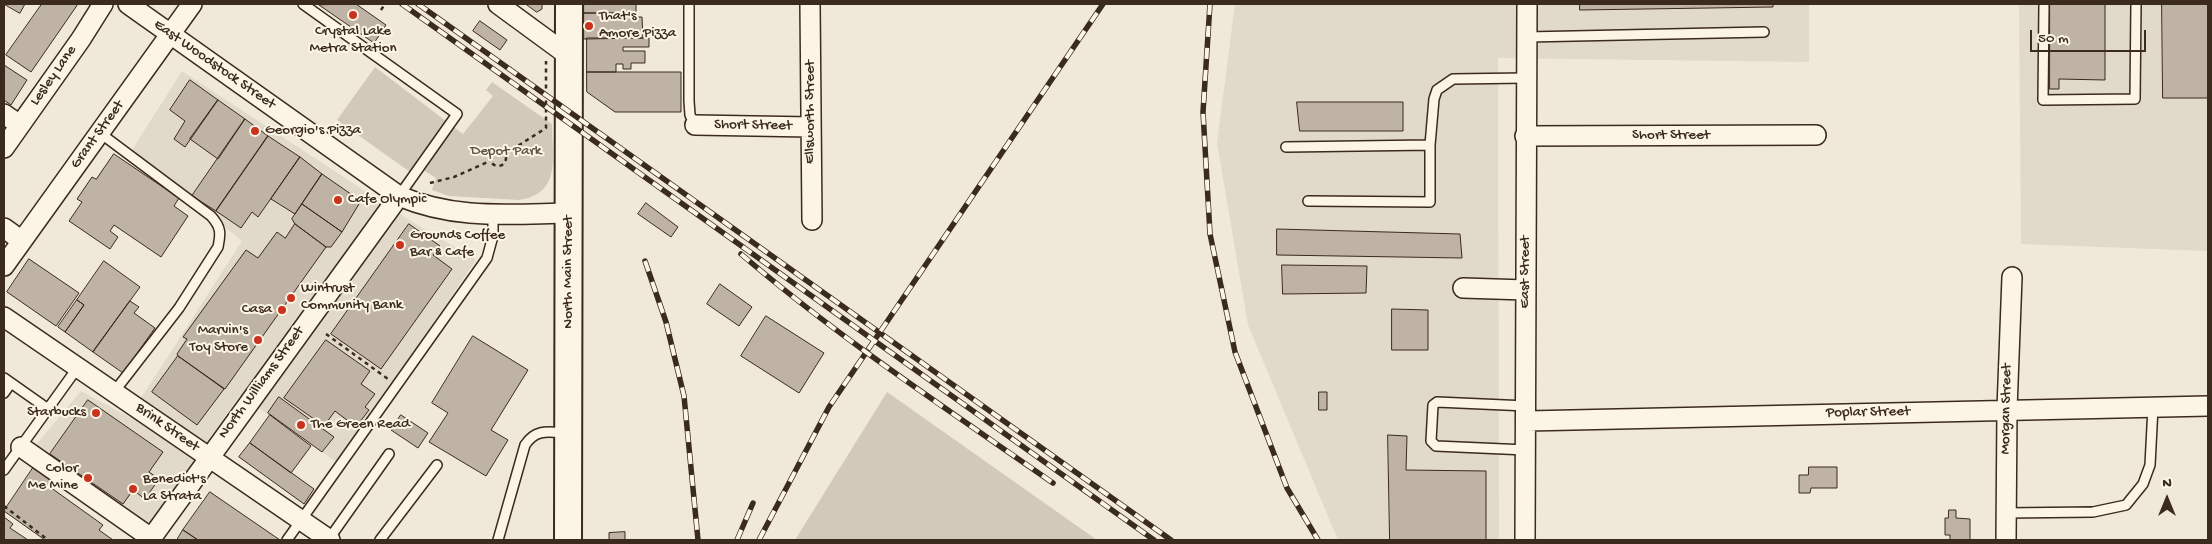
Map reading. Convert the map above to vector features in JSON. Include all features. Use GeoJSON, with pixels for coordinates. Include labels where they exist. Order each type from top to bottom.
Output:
{"type":"FeatureCollection","features":[{"type":"Feature","properties":{"kind":"street","name":"Lesley Lane"},"geometry":{"type":"LineString","coordinates":[[4,148],[81,39],[103,4]]}},
{"type":"Feature","properties":{"kind":"street","name":"East Woodstock Street"},"geometry":{"type":"LineString","coordinates":[[128,4],[399,196]]}},
{"type":"Feature","properties":{"kind":"street","name":"Grant Street"},"geometry":{"type":"LineString","coordinates":[[4,266],[192,4]]}},
{"type":"Feature","properties":{"kind":"street"},"geometry":{"type":"LineString","coordinates":[[498,4],[569,56]]}},
{"type":"Feature","properties":{"kind":"street","name":"North Main Street"},"geometry":{"type":"LineString","coordinates":[[568,540],[569,4]]}},
{"type":"Feature","properties":{"kind":"street","name":"Ellsworth Street"},"geometry":{"type":"LineString","coordinates":[[810,4],[812,220]]}},
{"type":"Feature","properties":{"kind":"street","name":"East Street"},"geometry":{"type":"LineString","coordinates":[[1525,540],[1527,414],[1525,136],[1527,4]]}},
{"type":"Feature","properties":{"kind":"street"},"geometry":{"type":"LineString","coordinates":[[4,114],[20,125]]}},
{"type":"Feature","properties":{"kind":"street","name":"Short Street"},"geometry":{"type":"LineString","coordinates":[[696,125],[811,127]]}},
{"type":"Feature","properties":{"kind":"street","name":"Short Street"},"geometry":{"type":"LineString","coordinates":[[1525,136],[1816,135]]}},
{"type":"Feature","properties":{"kind":"street"},"geometry":{"type":"LineString","coordinates":[[399,196],[423,206],[448,212],[493,215],[568,213]]}},
{"type":"Feature","properties":{"kind":"street","name":"North Williams Street"},"geometry":{"type":"LineString","coordinates":[[150,539],[399,196]]}},
{"type":"Feature","properties":{"kind":"street"},"geometry":{"type":"LineString","coordinates":[[4,228],[22,241]]}},
{"type":"Feature","properties":{"kind":"street","name":"Morgan Street"},"geometry":{"type":"LineString","coordinates":[[2006,540],[2006,409],[2012,277]]}},
{"type":"Feature","properties":{"kind":"street"},"geometry":{"type":"LineString","coordinates":[[1464,288],[1526,290]]}},
{"type":"Feature","properties":{"kind":"street","name":"Brink Street"},"geometry":{"type":"LineString","coordinates":[[4,317],[329,540]]}},
{"type":"Feature","properties":{"kind":"street","name":"Poplar Street"},"geometry":{"type":"LineString","coordinates":[[1527,414],[2208,406]]}},
{"type":"Feature","properties":{"kind":"street"},"geometry":{"type":"LineString","coordinates":[[21,447],[150,539]]}},
{"type":"Feature","properties":{"kind":"lane"},"geometry":{"type":"LineString","coordinates":[[303,4],[457,114],[399,196]]}},
{"type":"Feature","properties":{"kind":"lane"},"geometry":{"type":"LineString","coordinates":[[690,4],[689,101],[690,115],[696,125]]}},
{"type":"Feature","properties":{"kind":"lane"},"geometry":{"type":"LineString","coordinates":[[2044,4],[2043,100],[2135,99],[2136,4]]}},
{"type":"Feature","properties":{"kind":"lane"},"geometry":{"type":"LineString","coordinates":[[1527,37],[1764,32]]}},
{"type":"Feature","properties":{"kind":"lane"},"geometry":{"type":"LineString","coordinates":[[1308,201],[1430,202],[1430,146],[1434,99],[1437,90],[1443,84],[1453,79],[1526,78]]}},
{"type":"Feature","properties":{"kind":"lane"},"geometry":{"type":"LineString","coordinates":[[100,133],[211,216],[220,225],[221,235],[218,247],[179,308],[114,392]]}},
{"type":"Feature","properties":{"kind":"lane"},"geometry":{"type":"LineString","coordinates":[[1286,147],[1430,146]]}},
{"type":"Feature","properties":{"kind":"lane"},"geometry":{"type":"LineString","coordinates":[[287,540],[487,258],[493,236],[493,215]]}},
{"type":"Feature","properties":{"kind":"lane"},"geometry":{"type":"LineString","coordinates":[[4,470],[78,367]]}},
{"type":"Feature","properties":{"kind":"lane"},"geometry":{"type":"LineString","coordinates":[[4,393],[7,380],[48,409]]}},
{"type":"Feature","properties":{"kind":"lane"},"geometry":{"type":"LineString","coordinates":[[1526,450],[1436,446],[1431,441],[1433,405],[1437,402],[1527,414]]}},
{"type":"Feature","properties":{"kind":"lane"},"geometry":{"type":"LineString","coordinates":[[2006,513],[2093,512],[2126,505],[2143,484],[2150,465],[2152,406]]}},
{"type":"Feature","properties":{"kind":"lane"},"geometry":{"type":"LineString","coordinates":[[498,540],[522,452],[531,435],[540,432],[568,434]]}},
{"type":"Feature","properties":{"kind":"lane"},"geometry":{"type":"LineString","coordinates":[[329,540],[389,454]]}},
{"type":"Feature","properties":{"kind":"lane"},"geometry":{"type":"LineString","coordinates":[[380,540],[437,465]]}},
{"type":"Feature","properties":{"kind":"path"},"geometry":{"type":"LineString","coordinates":[[381,10],[385,4]]}},
{"type":"Feature","properties":{"kind":"path"},"geometry":{"type":"LineString","coordinates":[[505,154],[546,128],[546,39]]}},
{"type":"Feature","properties":{"kind":"path"},"geometry":{"type":"LineString","coordinates":[[490,162],[491,154],[494,151],[499,150],[505,154]]}},
{"type":"Feature","properties":{"kind":"path"},"geometry":{"type":"LineString","coordinates":[[490,162],[494,165],[501,165],[506,159],[505,154]]}},
{"type":"Feature","properties":{"kind":"path"},"geometry":{"type":"LineString","coordinates":[[430,183],[454,177],[490,162]]}},
{"type":"Feature","properties":{"kind":"path"},"geometry":{"type":"LineString","coordinates":[[326,334],[397,385]]}},
{"type":"Feature","properties":{"kind":"path"},"geometry":{"type":"LineString","coordinates":[[4,506],[48,540]]}},
{"type":"Feature","properties":{"kind":"shaded area"},"geometry":{"type":"Polygon","coordinates":[[[1235,4],[1809,4],[1809,62],[1498,58],[1499,540],[1338,540],[1248,325],[1217,143],[1235,4]]]}},
{"type":"Feature","properties":{"kind":"shaded area"},"geometry":{"type":"Polygon","coordinates":[[[2019,4],[2208,4],[2208,251],[2021,244],[2019,4]]]}},
{"type":"Feature","properties":{"kind":"shaded area"},"geometry":{"type":"Polygon","coordinates":[[[182,71],[403,216],[476,260],[338,463],[240,395],[146,528],[34,447],[81,391],[129,417],[242,241],[132,150],[182,71]]]}},
{"type":"Feature","properties":{"kind":"green space","name":"Depot Park"},"geometry":{"type":"Polygon","coordinates":[[[375,67],[463,134],[493,96],[486,90],[492,82],[552,124],[553,161],[552,172],[548,182],[542,190],[533,196],[519,200],[449,196],[432,190],[436,178],[415,165],[410,172],[337,120],[375,67]]]}},
{"type":"Feature","properties":{"kind":"green space"},"geometry":{"type":"Polygon","coordinates":[[[887,392],[1097,540],[795,540],[887,392]]]}},
{"type":"Feature","properties":{"kind":"building"},"geometry":{"type":"Polygon","coordinates":[[[4,4],[25,4],[20,13],[4,4]]]}},
{"type":"Feature","properties":{"kind":"building"},"geometry":{"type":"Polygon","coordinates":[[[42,4],[78,4],[31,72],[6,55],[42,4]]]}},
{"type":"Feature","properties":{"kind":"building","name":"Crystal Lake Metra Station"},"geometry":{"type":"Polygon","coordinates":[[[356,4],[386,25],[374,43],[319,5],[356,4]]]}},
{"type":"Feature","properties":{"kind":"building"},"geometry":{"type":"Polygon","coordinates":[[[526,4],[542,4],[542,9],[537,12],[526,4]]]}},
{"type":"Feature","properties":{"kind":"building"},"geometry":{"type":"Polygon","coordinates":[[[584,4],[636,4],[636,13],[584,13],[584,4]]]}},
{"type":"Feature","properties":{"kind":"building"},"geometry":{"type":"Polygon","coordinates":[[[1580,4],[1773,4],[1773,7],[1580,10],[1580,4]]]}},
{"type":"Feature","properties":{"kind":"building"},"geometry":{"type":"Polygon","coordinates":[[[2050,4],[2105,4],[2105,80],[2059,79],[2059,89],[2050,89],[2050,4]]]}},
{"type":"Feature","properties":{"kind":"building"},"geometry":{"type":"Polygon","coordinates":[[[2162,4],[2208,4],[2208,98],[2163,98],[2162,4]]]}},
{"type":"Feature","properties":{"kind":"building"},"geometry":{"type":"Polygon","coordinates":[[[584,13],[615,13],[615,17],[642,17],[643,38],[584,39],[584,13]]]}},
{"type":"Feature","properties":{"kind":"building"},"geometry":{"type":"Polygon","coordinates":[[[480,21],[507,40],[500,50],[473,31],[480,21]]]}},
{"type":"Feature","properties":{"kind":"building"},"geometry":{"type":"Polygon","coordinates":[[[587,38],[649,38],[649,47],[623,47],[623,51],[645,51],[645,63],[631,63],[631,69],[623,69],[623,64],[616,64],[616,72],[587,72],[587,38]]]}},
{"type":"Feature","properties":{"kind":"building"},"geometry":{"type":"Polygon","coordinates":[[[4,65],[27,80],[11,105],[4,100],[4,65]]]}},
{"type":"Feature","properties":{"kind":"building"},"geometry":{"type":"Polygon","coordinates":[[[587,72],[681,72],[681,112],[615,112],[587,92],[587,72]]]}},
{"type":"Feature","properties":{"kind":"building"},"geometry":{"type":"Polygon","coordinates":[[[190,80],[218,100],[185,147],[174,139],[185,121],[170,110],[190,80]]]}},
{"type":"Feature","properties":{"kind":"building"},"geometry":{"type":"Polygon","coordinates":[[[218,100],[245,119],[218,159],[190,139],[218,100]]]}},
{"type":"Feature","properties":{"kind":"building"},"geometry":{"type":"Polygon","coordinates":[[[1297,102],[1403,102],[1403,131],[1300,131],[1297,102]]]}},
{"type":"Feature","properties":{"kind":"building"},"geometry":{"type":"Polygon","coordinates":[[[245,119],[268,136],[216,211],[192,196],[245,119]]]}},
{"type":"Feature","properties":{"kind":"building"},"geometry":{"type":"Polygon","coordinates":[[[268,136],[300,157],[258,217],[252,212],[241,228],[216,211],[268,136]]]}},
{"type":"Feature","properties":{"kind":"building"},"geometry":{"type":"Polygon","coordinates":[[[114,154],[179,198],[174,206],[188,216],[161,257],[114,225],[110,231],[118,237],[110,249],[69,221],[82,202],[77,199],[92,177],[96,179],[114,154]]]}},
{"type":"Feature","properties":{"kind":"building"},"geometry":{"type":"Polygon","coordinates":[[[300,157],[322,174],[295,214],[271,199],[300,157]]]}},
{"type":"Feature","properties":{"kind":"building"},"geometry":{"type":"Polygon","coordinates":[[[322,174],[358,199],[359,204],[342,232],[302,204],[322,174]]]}},
{"type":"Feature","properties":{"kind":"building"},"geometry":{"type":"Polygon","coordinates":[[[646,203],[678,227],[671,237],[638,214],[646,203]]]}},
{"type":"Feature","properties":{"kind":"building"},"geometry":{"type":"Polygon","coordinates":[[[302,204],[342,232],[331,247],[326,247],[295,224],[292,219],[302,204]]]}},
{"type":"Feature","properties":{"kind":"building"},"geometry":{"type":"Polygon","coordinates":[[[295,224],[326,247],[225,389],[178,356],[177,354],[187,339],[183,337],[246,250],[258,258],[277,232],[285,238],[295,224]]]}},
{"type":"Feature","properties":{"kind":"building"},"geometry":{"type":"Polygon","coordinates":[[[409,224],[440,246],[433,255],[452,269],[381,369],[331,334],[409,224]]]}},
{"type":"Feature","properties":{"kind":"building"},"geometry":{"type":"Polygon","coordinates":[[[1277,229],[1460,234],[1462,258],[1277,255],[1277,229]]]}},
{"type":"Feature","properties":{"kind":"building"},"geometry":{"type":"Polygon","coordinates":[[[29,259],[79,293],[56,326],[7,292],[29,259]]]}},
{"type":"Feature","properties":{"kind":"building"},"geometry":{"type":"Polygon","coordinates":[[[104,261],[140,287],[93,352],[65,332],[84,305],[77,300],[104,261]]]}},
{"type":"Feature","properties":{"kind":"building"},"geometry":{"type":"Polygon","coordinates":[[[1282,265],[1367,266],[1366,293],[1283,294],[1282,265]]]}},
{"type":"Feature","properties":{"kind":"building"},"geometry":{"type":"Polygon","coordinates":[[[720,284],[752,307],[739,326],[707,304],[720,284]]]}},
{"type":"Feature","properties":{"kind":"building"},"geometry":{"type":"Polygon","coordinates":[[[77,300],[84,305],[65,332],[58,327],[77,300]]]}},
{"type":"Feature","properties":{"kind":"building"},"geometry":{"type":"Polygon","coordinates":[[[130,301],[139,307],[134,313],[155,328],[123,373],[93,352],[130,301]]]}},
{"type":"Feature","properties":{"kind":"building"},"geometry":{"type":"Polygon","coordinates":[[[1392,309],[1428,310],[1428,350],[1392,350],[1392,309]]]}},
{"type":"Feature","properties":{"kind":"building"},"geometry":{"type":"Polygon","coordinates":[[[766,316],[824,353],[799,393],[741,356],[766,316]]]}},
{"type":"Feature","properties":{"kind":"building"},"geometry":{"type":"Polygon","coordinates":[[[473,336],[528,370],[491,430],[508,440],[486,476],[429,442],[448,413],[432,403],[473,336]]]}},
{"type":"Feature","properties":{"kind":"building"},"geometry":{"type":"Polygon","coordinates":[[[326,340],[370,371],[361,384],[375,394],[365,407],[369,410],[356,427],[335,411],[324,426],[284,398],[326,340]]]}},
{"type":"Feature","properties":{"kind":"building"},"geometry":{"type":"Polygon","coordinates":[[[178,356],[224,389],[197,425],[152,392],[178,356]]]}},
{"type":"Feature","properties":{"kind":"building"},"geometry":{"type":"Polygon","coordinates":[[[1319,392],[1327,392],[1327,410],[1319,410],[1319,392]]]}},
{"type":"Feature","properties":{"kind":"building","name":"The Green Read"},"geometry":{"type":"Polygon","coordinates":[[[279,397],[334,437],[322,452],[268,413],[279,397]]]}},
{"type":"Feature","properties":{"kind":"building"},"geometry":{"type":"Polygon","coordinates":[[[88,400],[163,452],[149,472],[159,479],[145,499],[133,490],[123,504],[50,454],[88,400]]]}},
{"type":"Feature","properties":{"kind":"building"},"geometry":{"type":"Polygon","coordinates":[[[270,415],[311,446],[291,473],[250,443],[270,415]]]}},
{"type":"Feature","properties":{"kind":"building"},"geometry":{"type":"Polygon","coordinates":[[[401,415],[428,433],[418,448],[391,430],[401,415]]]}},
{"type":"Feature","properties":{"kind":"building"},"geometry":{"type":"Polygon","coordinates":[[[1388,435],[1407,436],[1406,470],[1486,471],[1486,540],[1390,540],[1388,435]]]}},
{"type":"Feature","properties":{"kind":"building"},"geometry":{"type":"Polygon","coordinates":[[[250,443],[314,489],[304,504],[239,457],[250,443]]]}},
{"type":"Feature","properties":{"kind":"building"},"geometry":{"type":"Polygon","coordinates":[[[1809,467],[1837,467],[1837,488],[1811,488],[1810,493],[1799,493],[1799,475],[1808,475],[1809,467]]]}},
{"type":"Feature","properties":{"kind":"building"},"geometry":{"type":"Polygon","coordinates":[[[33,468],[53,482],[50,487],[103,525],[99,530],[113,540],[45,540],[4,511],[33,468]]]}},
{"type":"Feature","properties":{"kind":"building"},"geometry":{"type":"Polygon","coordinates":[[[210,492],[280,540],[198,540],[183,530],[210,492]]]}},
{"type":"Feature","properties":{"kind":"building"},"geometry":{"type":"Polygon","coordinates":[[[1949,510],[1956,510],[1956,518],[1970,519],[1970,540],[1950,540],[1950,535],[1945,535],[1945,518],[1948,518],[1949,510]]]}},
{"type":"Feature","properties":{"kind":"building"},"geometry":{"type":"Polygon","coordinates":[[[4,517],[13,524],[10,528],[28,540],[4,540],[4,517]]]}},
{"type":"Feature","properties":{"kind":"building"},"geometry":{"type":"Polygon","coordinates":[[[183,530],[198,540],[177,540],[183,530]]]}},
{"type":"Feature","properties":{"kind":"building"},"geometry":{"type":"Polygon","coordinates":[[[625,532],[625,540],[609,540],[609,533],[625,532]]]}},
{"type":"Feature","properties":{"kind":"railway"},"geometry":{"type":"LineString","coordinates":[[402,4],[1154,540]]}},
{"type":"Feature","properties":{"kind":"railway"},"geometry":{"type":"LineString","coordinates":[[418,4],[1171,540]]}},
{"type":"Feature","properties":{"kind":"railway"},"geometry":{"type":"LineString","coordinates":[[759,540],[829,407],[1103,4]]}},
{"type":"Feature","properties":{"kind":"railway"},"geometry":{"type":"LineString","coordinates":[[1210,4],[1203,112],[1210,234],[1235,352],[1287,488],[1318,540]]}},
{"type":"Feature","properties":{"kind":"railway"},"geometry":{"type":"LineString","coordinates":[[741,254],[855,344],[1053,483]]}},
{"type":"Feature","properties":{"kind":"railway"},"geometry":{"type":"LineString","coordinates":[[645,261],[666,322],[684,396],[698,540]]}},
{"type":"Feature","properties":{"kind":"railway"},"geometry":{"type":"LineString","coordinates":[[737,540],[753,503]]}},
{"type":"Feature","properties":{"kind":"place","name":"Crystal Lake Metra Station"},"geometry":{"type":"Point","coordinates":[353,15]}},
{"type":"Feature","properties":{"kind":"place","name":"That's Amore Pizza"},"geometry":{"type":"Point","coordinates":[589,26]}},
{"type":"Feature","properties":{"kind":"place","name":"Georgio's Pizza"},"geometry":{"type":"Point","coordinates":[255,131]}},
{"type":"Feature","properties":{"kind":"place","name":"Cafe Olympic"},"geometry":{"type":"Point","coordinates":[338,200]}},
{"type":"Feature","properties":{"kind":"place","name":"Grounds Coffee Bar & Cafe"},"geometry":{"type":"Point","coordinates":[400,245]}},
{"type":"Feature","properties":{"kind":"place","name":"Wintrust Community Bank"},"geometry":{"type":"Point","coordinates":[291,298]}},
{"type":"Feature","properties":{"kind":"place","name":"Casa"},"geometry":{"type":"Point","coordinates":[282,310]}},
{"type":"Feature","properties":{"kind":"place","name":"Marvin's Toy Store"},"geometry":{"type":"Point","coordinates":[258,340]}},
{"type":"Feature","properties":{"kind":"place","name":"Starbucks"},"geometry":{"type":"Point","coordinates":[96,413]}},
{"type":"Feature","properties":{"kind":"place","name":"The Green Read"},"geometry":{"type":"Point","coordinates":[301,425]}},
{"type":"Feature","properties":{"kind":"place","name":"Color Me Mine"},"geometry":{"type":"Point","coordinates":[88,478]}},
{"type":"Feature","properties":{"kind":"place","name":"Benedict's La Strata"},"geometry":{"type":"Point","coordinates":[133,489]}}]}
